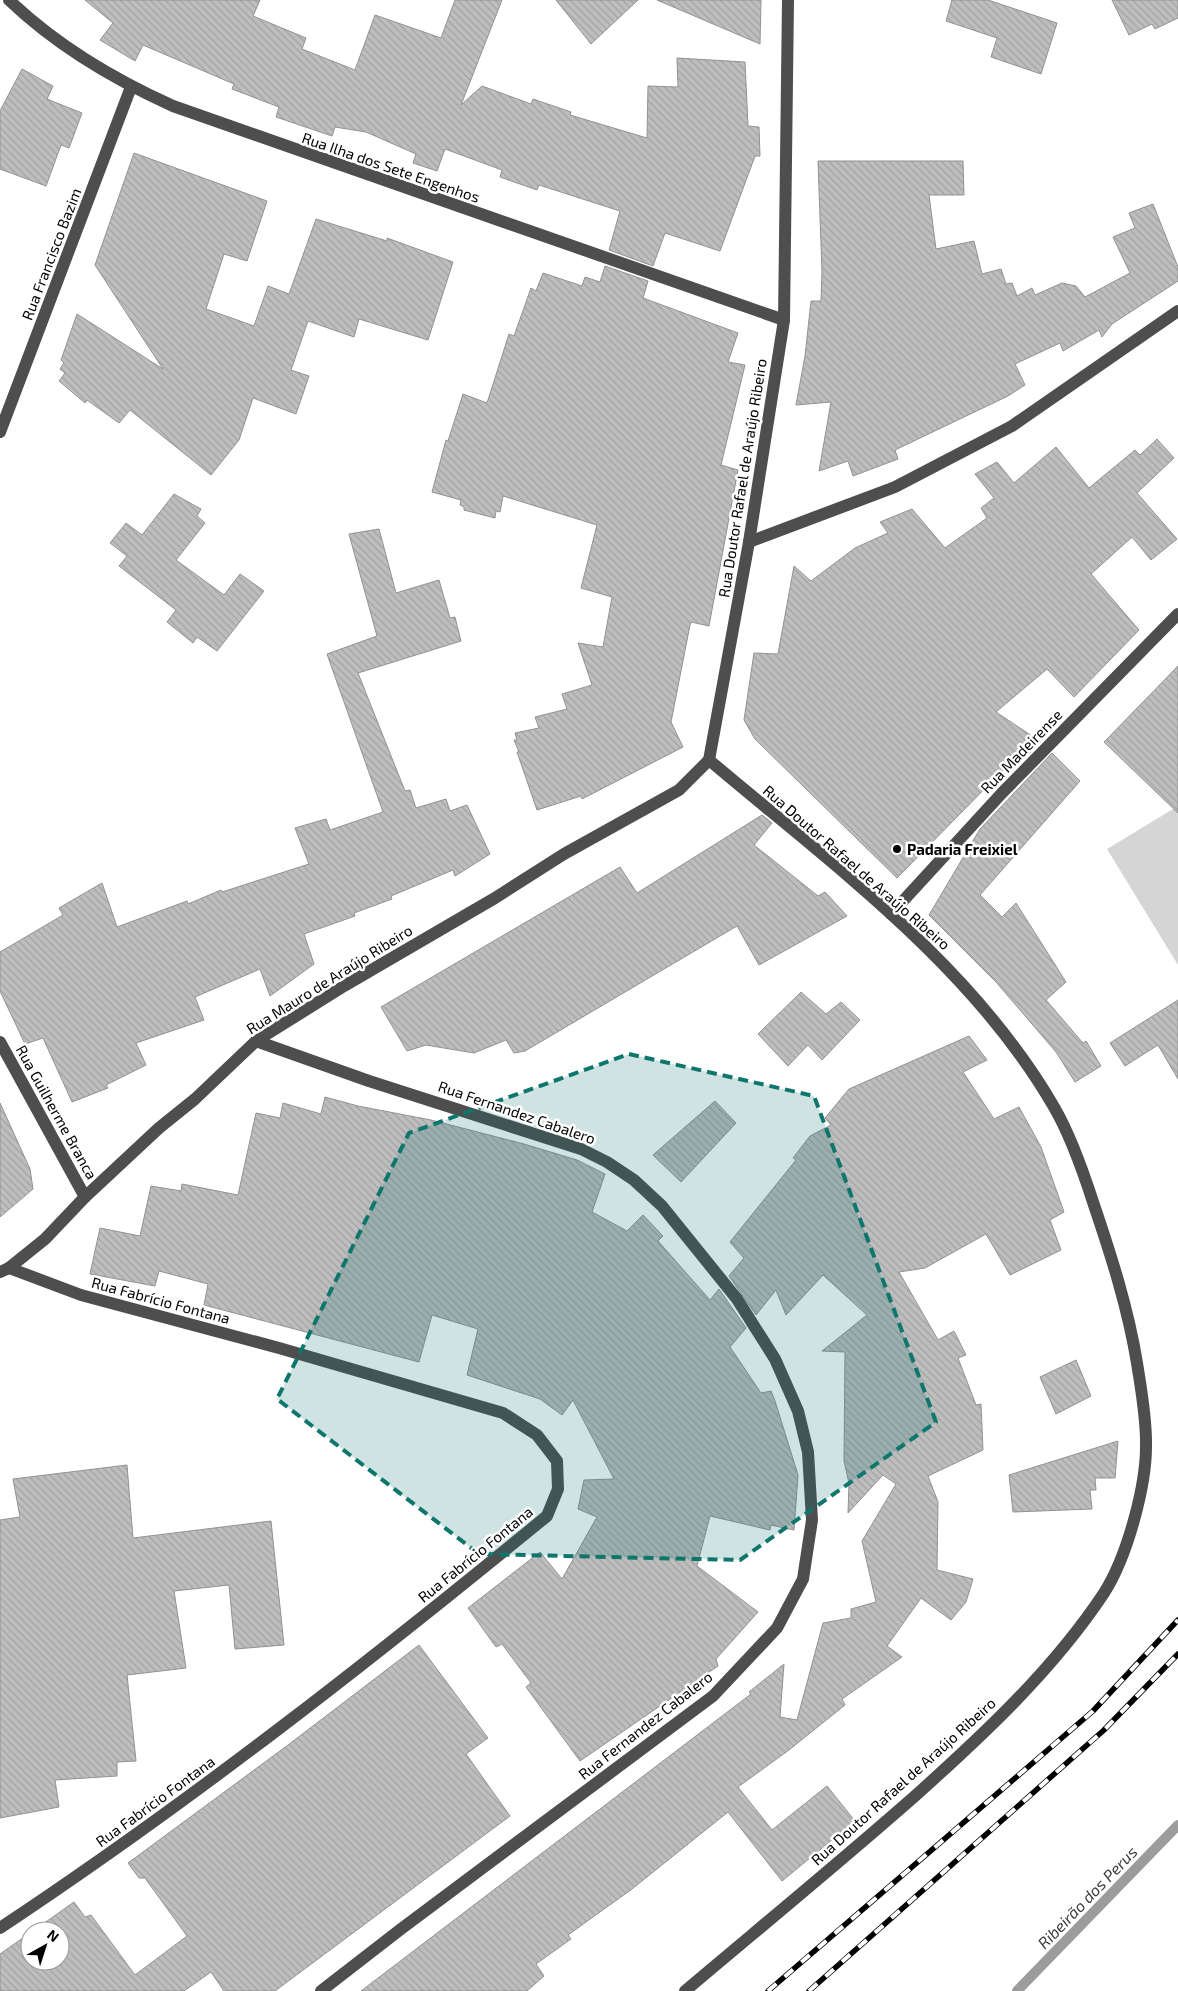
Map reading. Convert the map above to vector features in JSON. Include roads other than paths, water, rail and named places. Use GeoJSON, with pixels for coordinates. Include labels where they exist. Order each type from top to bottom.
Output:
{"type":"FeatureCollection","features":[{"type":"Feature","properties":{"kind":"street","name":"Rua Ilha dos Sete Engenhos"},"geometry":{"type":"LineString","coordinates":[[9,0],[29,19],[78,56],[131,87],[173,106],[250,135],[784,320]]}},
{"type":"Feature","properties":{"kind":"street","name":"Rua Doutor Rafael de Araújo Ribeiro"},"geometry":{"type":"LineString","coordinates":[[685,1991],[862,1843],[951,1764],[1058,1654],[1106,1590],[1129,1540],[1142,1482],[1146,1445],[1142,1394],[1133,1338],[1109,1248],[1084,1174],[1056,1110],[1020,1054],[965,985],[891,914],[709,760],[750,542],[784,320],[788,0]]}},
{"type":"Feature","properties":{"kind":"street","name":"Rua Francisco Bazim"},"geometry":{"type":"LineString","coordinates":[[0,432],[131,87]]}},
{"type":"Feature","properties":{"kind":"street"},"geometry":{"type":"LineString","coordinates":[[750,542],[895,487],[1012,426],[1178,311]]}},
{"type":"Feature","properties":{"kind":"street","name":"Rua Madeirense"},"geometry":{"type":"LineString","coordinates":[[891,914],[1002,793],[1178,614]]}},
{"type":"Feature","properties":{"kind":"street","name":"Rua Mauro de Araújo Ribeiro"},"geometry":{"type":"LineString","coordinates":[[4,1270],[45,1239],[85,1197],[159,1128],[195,1099],[256,1040],[495,898],[564,854],[679,790],[709,760]]}},
{"type":"Feature","properties":{"kind":"street","name":"Rua Fernandez Cabalero"},"geometry":{"type":"LineString","coordinates":[[256,1040],[369,1081],[581,1148],[634,1180],[676,1222],[746,1314],[775,1359],[798,1411],[808,1452],[812,1520],[803,1579],[776,1628],[713,1696],[321,1991]]}},
{"type":"Feature","properties":{"kind":"street","name":"Rua Guilherme Branca"},"geometry":{"type":"LineString","coordinates":[[0,1042],[85,1197]]}},
{"type":"Feature","properties":{"kind":"street","name":"Rua Fabrício Fontana"},"geometry":{"type":"LineString","coordinates":[[0,1928],[60,1888],[243,1757],[392,1643],[547,1516],[558,1489],[557,1461],[537,1435],[503,1413],[279,1348],[82,1295],[4,1270]]}},
{"type":"Feature","properties":{"kind":"waterway","name":"Ribeirão dos Perus"},"geometry":{"type":"LineString","coordinates":[[1017,1991],[1178,1825]]}},
{"type":"Feature","properties":{"kind":"railway"},"geometry":{"type":"LineString","coordinates":[[768,1991],[1093,1711],[1178,1620]]}},
{"type":"Feature","properties":{"kind":"railway"},"geometry":{"type":"LineString","coordinates":[[809,1991],[1104,1730],[1178,1654]]}},
{"type":"Feature","properties":{"kind":"place","name":"Padaria Freixiel"},"geometry":{"type":"Point","coordinates":[897,849]}}]}
